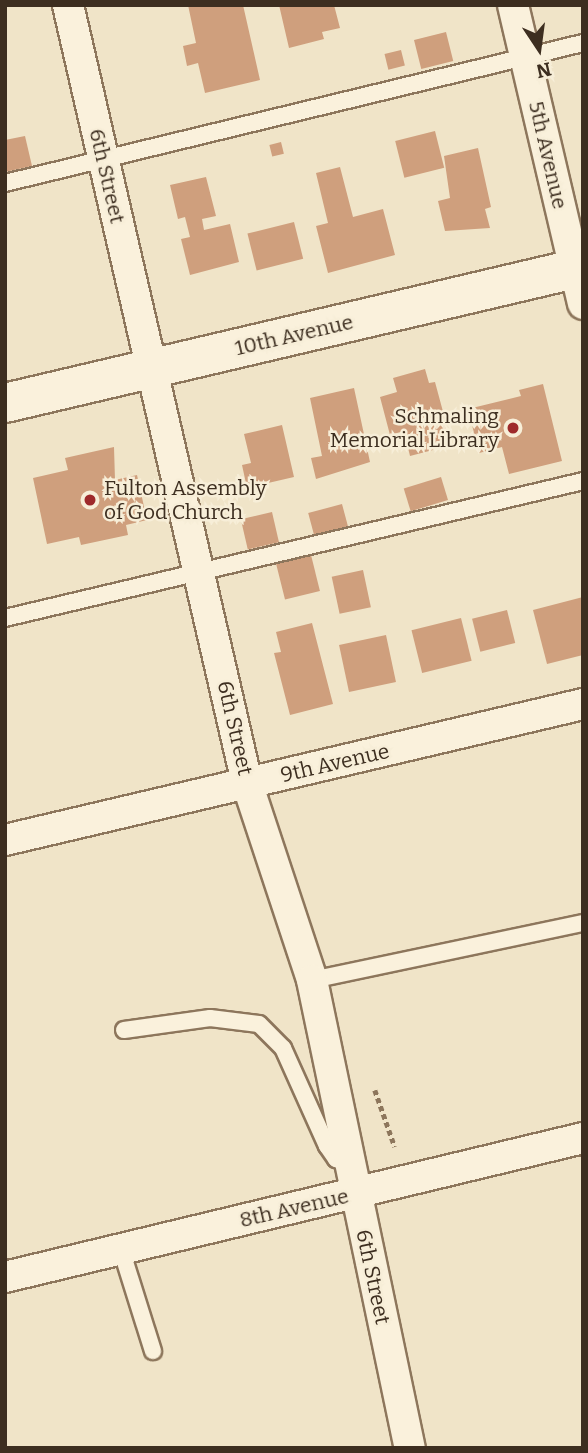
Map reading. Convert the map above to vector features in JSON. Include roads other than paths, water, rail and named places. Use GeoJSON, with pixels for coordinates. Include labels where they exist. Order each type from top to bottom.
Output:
{"type":"FeatureCollection","features":[{"type":"Feature","properties":{"kind":"street","name":"6th Street"},"geometry":{"type":"LineString","coordinates":[[68,5],[247,783],[312,980],[410,1448]]}},
{"type":"Feature","properties":{"kind":"street","name":"5th Avenue"},"geometry":{"type":"LineString","coordinates":[[513,5],[580,280]]}},
{"type":"Feature","properties":{"kind":"street","name":"10th Avenue"},"geometry":{"type":"LineString","coordinates":[[5,403],[152,369],[580,280]]}},
{"type":"Feature","properties":{"kind":"street","name":"9th Avenue"},"geometry":{"type":"LineString","coordinates":[[5,840],[583,704]]}},
{"type":"Feature","properties":{"kind":"street","name":"8th Avenue"},"geometry":{"type":"LineString","coordinates":[[5,1277],[583,1138]]}},
{"type":"Feature","properties":{"kind":"lane"},"geometry":{"type":"LineString","coordinates":[[5,183],[583,43]]}},
{"type":"Feature","properties":{"kind":"lane"},"geometry":{"type":"LineString","coordinates":[[5,618],[583,481]]}},
{"type":"Feature","properties":{"kind":"lane"},"geometry":{"type":"LineString","coordinates":[[312,980],[583,923]]}},
{"type":"Feature","properties":{"kind":"lane"},"geometry":{"type":"LineString","coordinates":[[124,1030],[210,1018],[258,1024],[283,1048],[327,1146],[336,1159],[349,1163]]}},
{"type":"Feature","properties":{"kind":"lane"},"geometry":{"type":"LineString","coordinates":[[121,1249],[153,1351]]}},
{"type":"Feature","properties":{"kind":"place","name":"Schmaling Memorial Library"},"geometry":{"type":"Point","coordinates":[513,428]}},
{"type":"Feature","properties":{"kind":"place","name":"Fulton Assembly of God Church"},"geometry":{"type":"Point","coordinates":[90,500]}}]}
